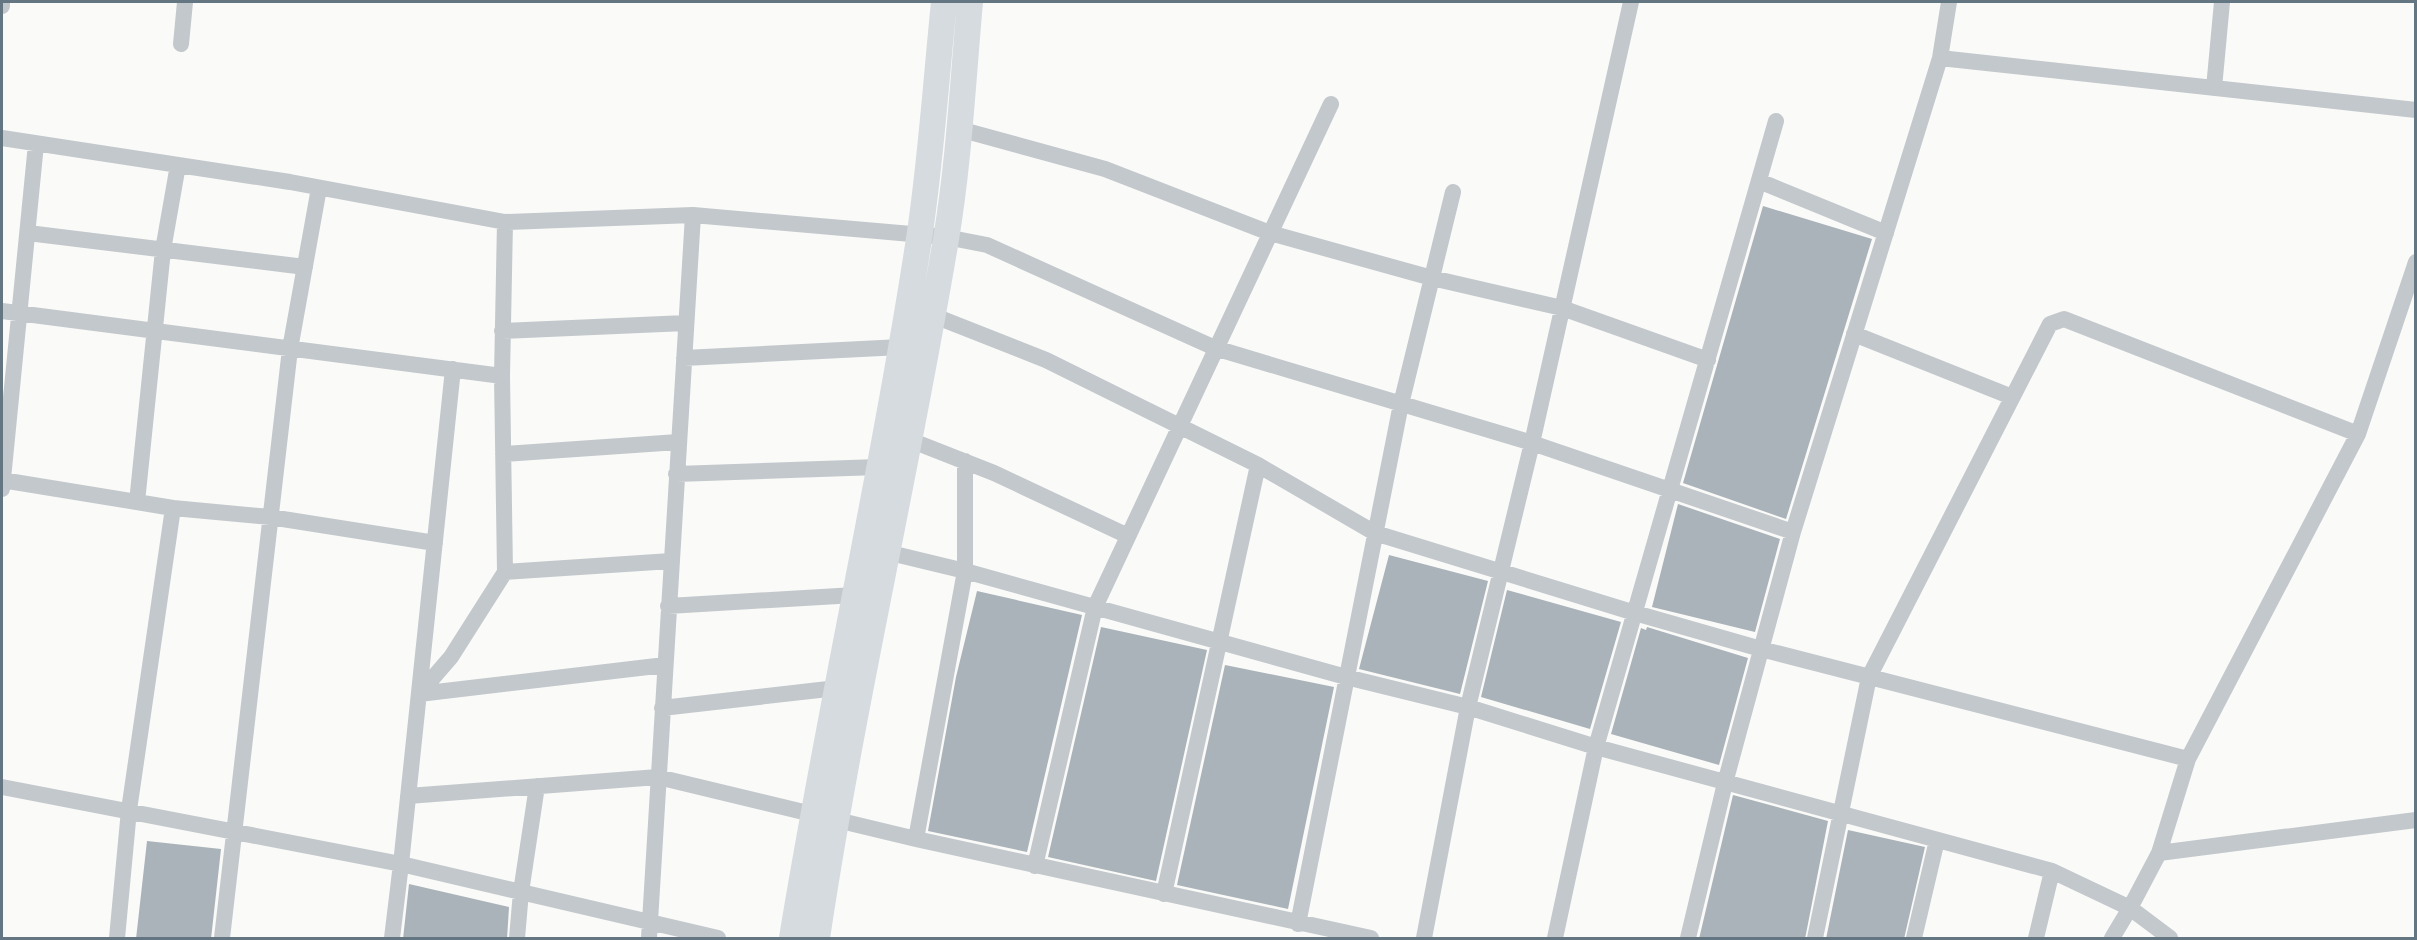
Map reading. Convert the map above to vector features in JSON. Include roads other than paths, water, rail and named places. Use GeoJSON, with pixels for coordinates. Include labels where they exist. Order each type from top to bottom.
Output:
{"type":"FeatureCollection","features":[{"type":"Feature","properties":{"kind":"main road"},"geometry":{"type":"LineString","coordinates":[[816,939],[823,818],[837,688],[902,347],[919,235],[944,2]]}},
{"type":"Feature","properties":{"kind":"main road"},"geometry":{"type":"LineString","coordinates":[[792,939],[889,552],[946,237],[959,129],[970,2]]}},
{"type":"Feature","properties":{"kind":"street"},"geometry":{"type":"LineString","coordinates":[[181,44],[185,2]]}},
{"type":"Feature","properties":{"kind":"street"},"geometry":{"type":"LineString","coordinates":[[1424,939],[1468,707],[1532,443],[1631,2]]}},
{"type":"Feature","properties":{"kind":"street"},"geometry":{"type":"LineString","coordinates":[[1688,939],[1725,783],[1793,532],[1940,58],[1949,2]]}},
{"type":"Feature","properties":{"kind":"street"},"geometry":{"type":"LineString","coordinates":[[2214,88],[2222,2]]}},
{"type":"Feature","properties":{"kind":"street"},"geometry":{"type":"LineString","coordinates":[[1940,58],[2415,110]]}},
{"type":"Feature","properties":{"kind":"street"},"geometry":{"type":"LineString","coordinates":[[1035,866],[1095,607],[1331,104]]}},
{"type":"Feature","properties":{"kind":"street"},"geometry":{"type":"LineString","coordinates":[[1555,939],[1596,747],[1776,121]]}},
{"type":"Feature","properties":{"kind":"street"},"geometry":{"type":"LineString","coordinates":[[959,129],[1105,169],[1270,232],[1432,278],[1562,308],[1708,360]]}},
{"type":"Feature","properties":{"kind":"street"},"geometry":{"type":"LineString","coordinates":[[2,138],[319,188],[505,222],[693,215],[946,237],[987,245],[1215,348],[1532,443],[1670,492],[1793,532]]}},
{"type":"Feature","properties":{"kind":"street"},"geometry":{"type":"LineString","coordinates":[[36,144],[21,313],[2,483],[173,508],[270,517],[435,543]]}},
{"type":"Feature","properties":{"kind":"street"},"geometry":{"type":"LineString","coordinates":[[137,502],[163,250],[178,165]]}},
{"type":"Feature","properties":{"kind":"street"},"geometry":{"type":"LineString","coordinates":[[1758,181],[1886,233]]}},
{"type":"Feature","properties":{"kind":"street"},"geometry":{"type":"LineString","coordinates":[[222,939],[290,349],[319,188]]}},
{"type":"Feature","properties":{"kind":"street"},"geometry":{"type":"LineString","coordinates":[[1298,924],[1401,404],[1453,192]]}},
{"type":"Feature","properties":{"kind":"street"},"geometry":{"type":"LineString","coordinates":[[649,930],[693,215]]}},
{"type":"Feature","properties":{"kind":"street"},"geometry":{"type":"LineString","coordinates":[[419,694],[451,657],[505,572],[502,331],[505,222]]}},
{"type":"Feature","properties":{"kind":"street"},"geometry":{"type":"LineString","coordinates":[[28,233],[305,267]]}},
{"type":"Feature","properties":{"kind":"street"},"geometry":{"type":"LineString","coordinates":[[2112,939],[2159,853],[2188,759],[2358,434],[2415,269]]}},
{"type":"Feature","properties":{"kind":"street"},"geometry":{"type":"LineString","coordinates":[[2,311],[502,376]]}},
{"type":"Feature","properties":{"kind":"street"},"geometry":{"type":"LineString","coordinates":[[932,315],[1046,360],[1258,465],[1375,533],[1635,614],[1761,649],[2188,759]]}},
{"type":"Feature","properties":{"kind":"street"},"geometry":{"type":"LineString","coordinates":[[1815,939],[1839,813],[1869,676],[2050,324],[2064,319],[2358,434]]}},
{"type":"Feature","properties":{"kind":"street"},"geometry":{"type":"LineString","coordinates":[[502,331],[686,323]]}},
{"type":"Feature","properties":{"kind":"street"},"geometry":{"type":"LineString","coordinates":[[1854,334],[2012,397]]}},
{"type":"Feature","properties":{"kind":"street"},"geometry":{"type":"LineString","coordinates":[[684,358],[902,347]]}},
{"type":"Feature","properties":{"kind":"street"},"geometry":{"type":"LineString","coordinates":[[392,939],[453,369]]}},
{"type":"Feature","properties":{"kind":"street"},"geometry":{"type":"LineString","coordinates":[[910,440],[965,461],[1128,536]]}},
{"type":"Feature","properties":{"kind":"street"},"geometry":{"type":"LineString","coordinates":[[503,454],[678,442]]}},
{"type":"Feature","properties":{"kind":"street"},"geometry":{"type":"LineString","coordinates":[[916,839],[965,571],[965,461]]}},
{"type":"Feature","properties":{"kind":"street"},"geometry":{"type":"LineString","coordinates":[[1164,894],[1258,465]]}},
{"type":"Feature","properties":{"kind":"street"},"geometry":{"type":"LineString","coordinates":[[676,474],[879,467]]}},
{"type":"Feature","properties":{"kind":"street"},"geometry":{"type":"LineString","coordinates":[[117,939],[129,810],[173,508]]}},
{"type":"Feature","properties":{"kind":"street"},"geometry":{"type":"LineString","coordinates":[[863,548],[889,552],[965,571],[1346,677],[1468,707],[1596,747],[2052,871],[2130,908],[2170,939]]}},
{"type":"Feature","properties":{"kind":"street"},"geometry":{"type":"LineString","coordinates":[[505,572],[671,561]]}},
{"type":"Feature","properties":{"kind":"street"},"geometry":{"type":"LineString","coordinates":[[668,606],[855,595]]}},
{"type":"Feature","properties":{"kind":"street"},"geometry":{"type":"LineString","coordinates":[[419,694],[665,665]]}},
{"type":"Feature","properties":{"kind":"street"},"geometry":{"type":"LineString","coordinates":[[662,708],[837,688]]}},
{"type":"Feature","properties":{"kind":"street"},"geometry":{"type":"LineString","coordinates":[[408,796],[658,777],[823,818],[1371,939]]}},
{"type":"Feature","properties":{"kind":"street"},"geometry":{"type":"LineString","coordinates":[[517,939],[520,892],[537,786]]}},
{"type":"Feature","properties":{"kind":"street"},"geometry":{"type":"LineString","coordinates":[[2,787],[401,864],[520,892],[649,930],[718,939]]}},
{"type":"Feature","properties":{"kind":"street"},"geometry":{"type":"LineString","coordinates":[[2159,853],[2415,820]]}},
{"type":"Feature","properties":{"kind":"street"},"geometry":{"type":"LineString","coordinates":[[1914,939],[1938,840]]}},
{"type":"Feature","properties":{"kind":"street"},"geometry":{"type":"LineString","coordinates":[[2036,939],[2052,871]]}}]}
